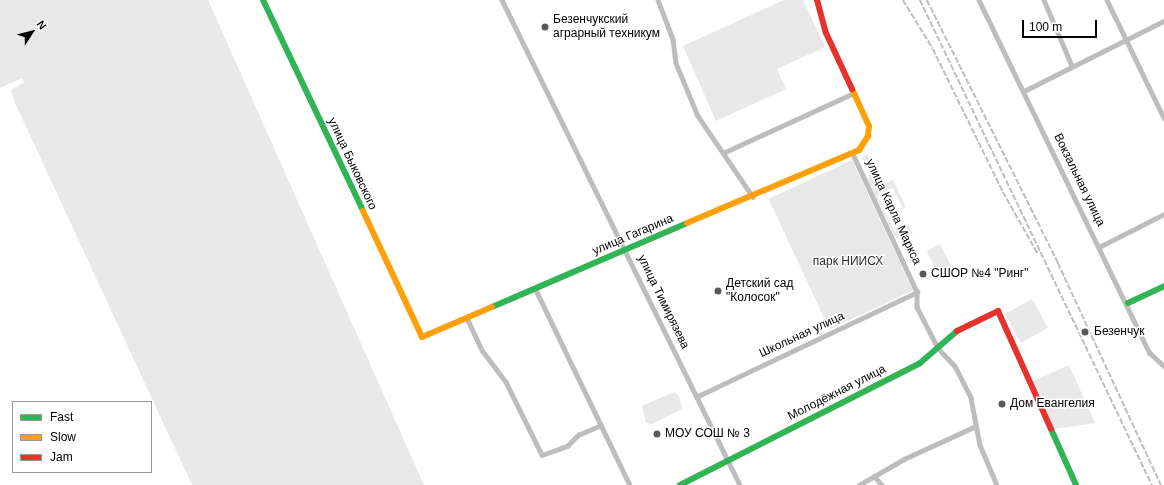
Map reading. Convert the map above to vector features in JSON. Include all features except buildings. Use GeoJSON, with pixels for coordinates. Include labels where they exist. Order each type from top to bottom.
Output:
{"type":"FeatureCollection","features":[{"type":"Feature","properties":{"kind":"street","name":"улица Быковского"},"geometry":{"type":"LineString","coordinates":[[263,0],[422,337]]}},
{"type":"Feature","properties":{"kind":"street","name":"улица Тимирязева"},"geometry":{"type":"LineString","coordinates":[[502,0],[626,250],[726,460],[740,485]]}},
{"type":"Feature","properties":{"kind":"street"},"geometry":{"type":"LineString","coordinates":[[658,0],[673,39],[676,63],[698,116],[753,196]]}},
{"type":"Feature","properties":{"kind":"street","name":"улица Карла Маркса"},"geometry":{"type":"LineString","coordinates":[[817,0],[826,33],[869,129],[864,144],[853,154],[917,292],[917,307],[938,348],[955,366],[968,392],[982,452],[997,485]]}},
{"type":"Feature","properties":{"kind":"street","name":"Вокзальная улица"},"geometry":{"type":"LineString","coordinates":[[979,0],[1101,246],[1153,357],[1164,366]]}},
{"type":"Feature","properties":{"kind":"street"},"geometry":{"type":"LineString","coordinates":[[1044,0],[1072,66]]}},
{"type":"Feature","properties":{"kind":"street"},"geometry":{"type":"LineString","coordinates":[[1107,0],[1164,118]]}},
{"type":"Feature","properties":{"kind":"street"},"geometry":{"type":"LineString","coordinates":[[1024,91],[1164,21]]}},
{"type":"Feature","properties":{"kind":"street"},"geometry":{"type":"LineString","coordinates":[[723,153],[854,93]]}},
{"type":"Feature","properties":{"kind":"street","name":"улица Гагарина"},"geometry":{"type":"LineString","coordinates":[[422,337],[468,320],[626,250],[853,154]]}},
{"type":"Feature","properties":{"kind":"street"},"geometry":{"type":"LineString","coordinates":[[1101,246],[1164,214]]}},
{"type":"Feature","properties":{"kind":"street"},"geometry":{"type":"LineString","coordinates":[[1128,303],[1164,286]]}},
{"type":"Feature","properties":{"kind":"street"},"geometry":{"type":"LineString","coordinates":[[536,290],[630,485]]}},
{"type":"Feature","properties":{"kind":"street","name":"Школьная улица"},"geometry":{"type":"LineString","coordinates":[[696,396],[917,292]]}},
{"type":"Feature","properties":{"kind":"street","name":"Молодёжная улица"},"geometry":{"type":"LineString","coordinates":[[680,485],[726,460],[920,363],[938,348],[952,333],[998,311],[1076,485]]}},
{"type":"Feature","properties":{"kind":"street"},"geometry":{"type":"LineString","coordinates":[[468,320],[482,350],[506,382],[542,455],[566,446],[578,435],[601,425]]}},
{"type":"Feature","properties":{"kind":"street"},"geometry":{"type":"LineString","coordinates":[[859,485],[874,476],[976,426]]}},
{"type":"Feature","properties":{"kind":"street"},"geometry":{"type":"LineString","coordinates":[[874,476],[882,485]]}},
{"type":"Feature","properties":{"kind":"green space"},"geometry":{"type":"Polygon","coordinates":[[[0,0],[208,0],[424,485],[192,485],[15,103],[11,90],[24,82],[22,78],[0,88],[0,0]]]}},
{"type":"Feature","properties":{"kind":"green space"},"geometry":{"type":"Polygon","coordinates":[[[784,0],[803,0],[825,47],[777,69],[786,89],[716,121],[683,46],[784,0]]]}},
{"type":"Feature","properties":{"kind":"green space"},"geometry":{"type":"Polygon","coordinates":[[[867,155],[883,185],[893,180],[906,207],[903,209],[893,188],[877,195],[895,232],[909,225],[913,233],[897,241],[904,234],[895,236],[868,180],[870,172],[862,157],[867,155]]]}},
{"type":"Feature","properties":{"kind":"green space","name":"парк НИИСХ"},"geometry":{"type":"Polygon","coordinates":[[[852,160],[913,291],[829,329],[769,199],[852,160]]]}},
{"type":"Feature","properties":{"kind":"green space"},"geometry":{"type":"Polygon","coordinates":[[[940,244],[952,268],[939,275],[927,251],[940,244]]]}},
{"type":"Feature","properties":{"kind":"green space"},"geometry":{"type":"Polygon","coordinates":[[[1032,299],[1048,328],[1021,343],[1005,314],[1032,299]]]}},
{"type":"Feature","properties":{"kind":"green space"},"geometry":{"type":"Polygon","coordinates":[[[1069,365],[1095,423],[1054,429],[1032,382],[1069,365]]]}},
{"type":"Feature","properties":{"kind":"green space"},"geometry":{"type":"Polygon","coordinates":[[[674,392],[679,396],[682,409],[652,424],[646,423],[642,406],[674,392]]]}},
{"type":"Feature","properties":{"kind":"railway"},"geometry":{"type":"LineString","coordinates":[[903,0],[933,49],[1003,192],[1038,254]]}},
{"type":"Feature","properties":{"kind":"railway"},"geometry":{"type":"LineString","coordinates":[[920,0],[1152,485]]}},
{"type":"Feature","properties":{"kind":"railway"},"geometry":{"type":"LineString","coordinates":[[927,0],[1058,263],[1161,485]]}},
{"type":"Feature","properties":{"kind":"traffic: fast"},"geometry":{"type":"LineString","coordinates":[[263,0],[363,211]]}},
{"type":"Feature","properties":{"kind":"traffic: fast"},"geometry":{"type":"LineString","coordinates":[[492,307],[687,223]]}},
{"type":"Feature","properties":{"kind":"traffic: fast"},"geometry":{"type":"LineString","coordinates":[[1128,303],[1164,286]]}},
{"type":"Feature","properties":{"kind":"traffic: fast"},"geometry":{"type":"LineString","coordinates":[[680,485],[920,363],[957,331]]}},
{"type":"Feature","properties":{"kind":"traffic: fast"},"geometry":{"type":"LineString","coordinates":[[1051,429],[1076,485]]}},
{"type":"Feature","properties":{"kind":"traffic: slow"},"geometry":{"type":"LineString","coordinates":[[687,223],[859,150],[868,136],[869,126],[852,89]]}},
{"type":"Feature","properties":{"kind":"traffic: slow"},"geometry":{"type":"LineString","coordinates":[[363,211],[422,337],[492,307]]}},
{"type":"Feature","properties":{"kind":"traffic: jam"},"geometry":{"type":"LineString","coordinates":[[817,0],[826,33],[852,89]]}},
{"type":"Feature","properties":{"kind":"traffic: jam"},"geometry":{"type":"LineString","coordinates":[[957,331],[998,311],[1051,429]]}},
{"type":"Feature","properties":{"kind":"place","name":"Безенчукский аграрный техникум"},"geometry":{"type":"Point","coordinates":[545,27]}},
{"type":"Feature","properties":{"kind":"place","name":"СШОР №4 \"Ринг\""},"geometry":{"type":"Point","coordinates":[923,274]}},
{"type":"Feature","properties":{"kind":"place","name":"Детский сад \"Колосок\""},"geometry":{"type":"Point","coordinates":[718,291]}},
{"type":"Feature","properties":{"kind":"place","name":"Безенчук"},"geometry":{"type":"Point","coordinates":[1085,332]}},
{"type":"Feature","properties":{"kind":"place","name":"Дом Евангелия"},"geometry":{"type":"Point","coordinates":[1002,404]}},
{"type":"Feature","properties":{"kind":"place","name":"МОУ СОШ № 3"},"geometry":{"type":"Point","coordinates":[657,434]}}]}
